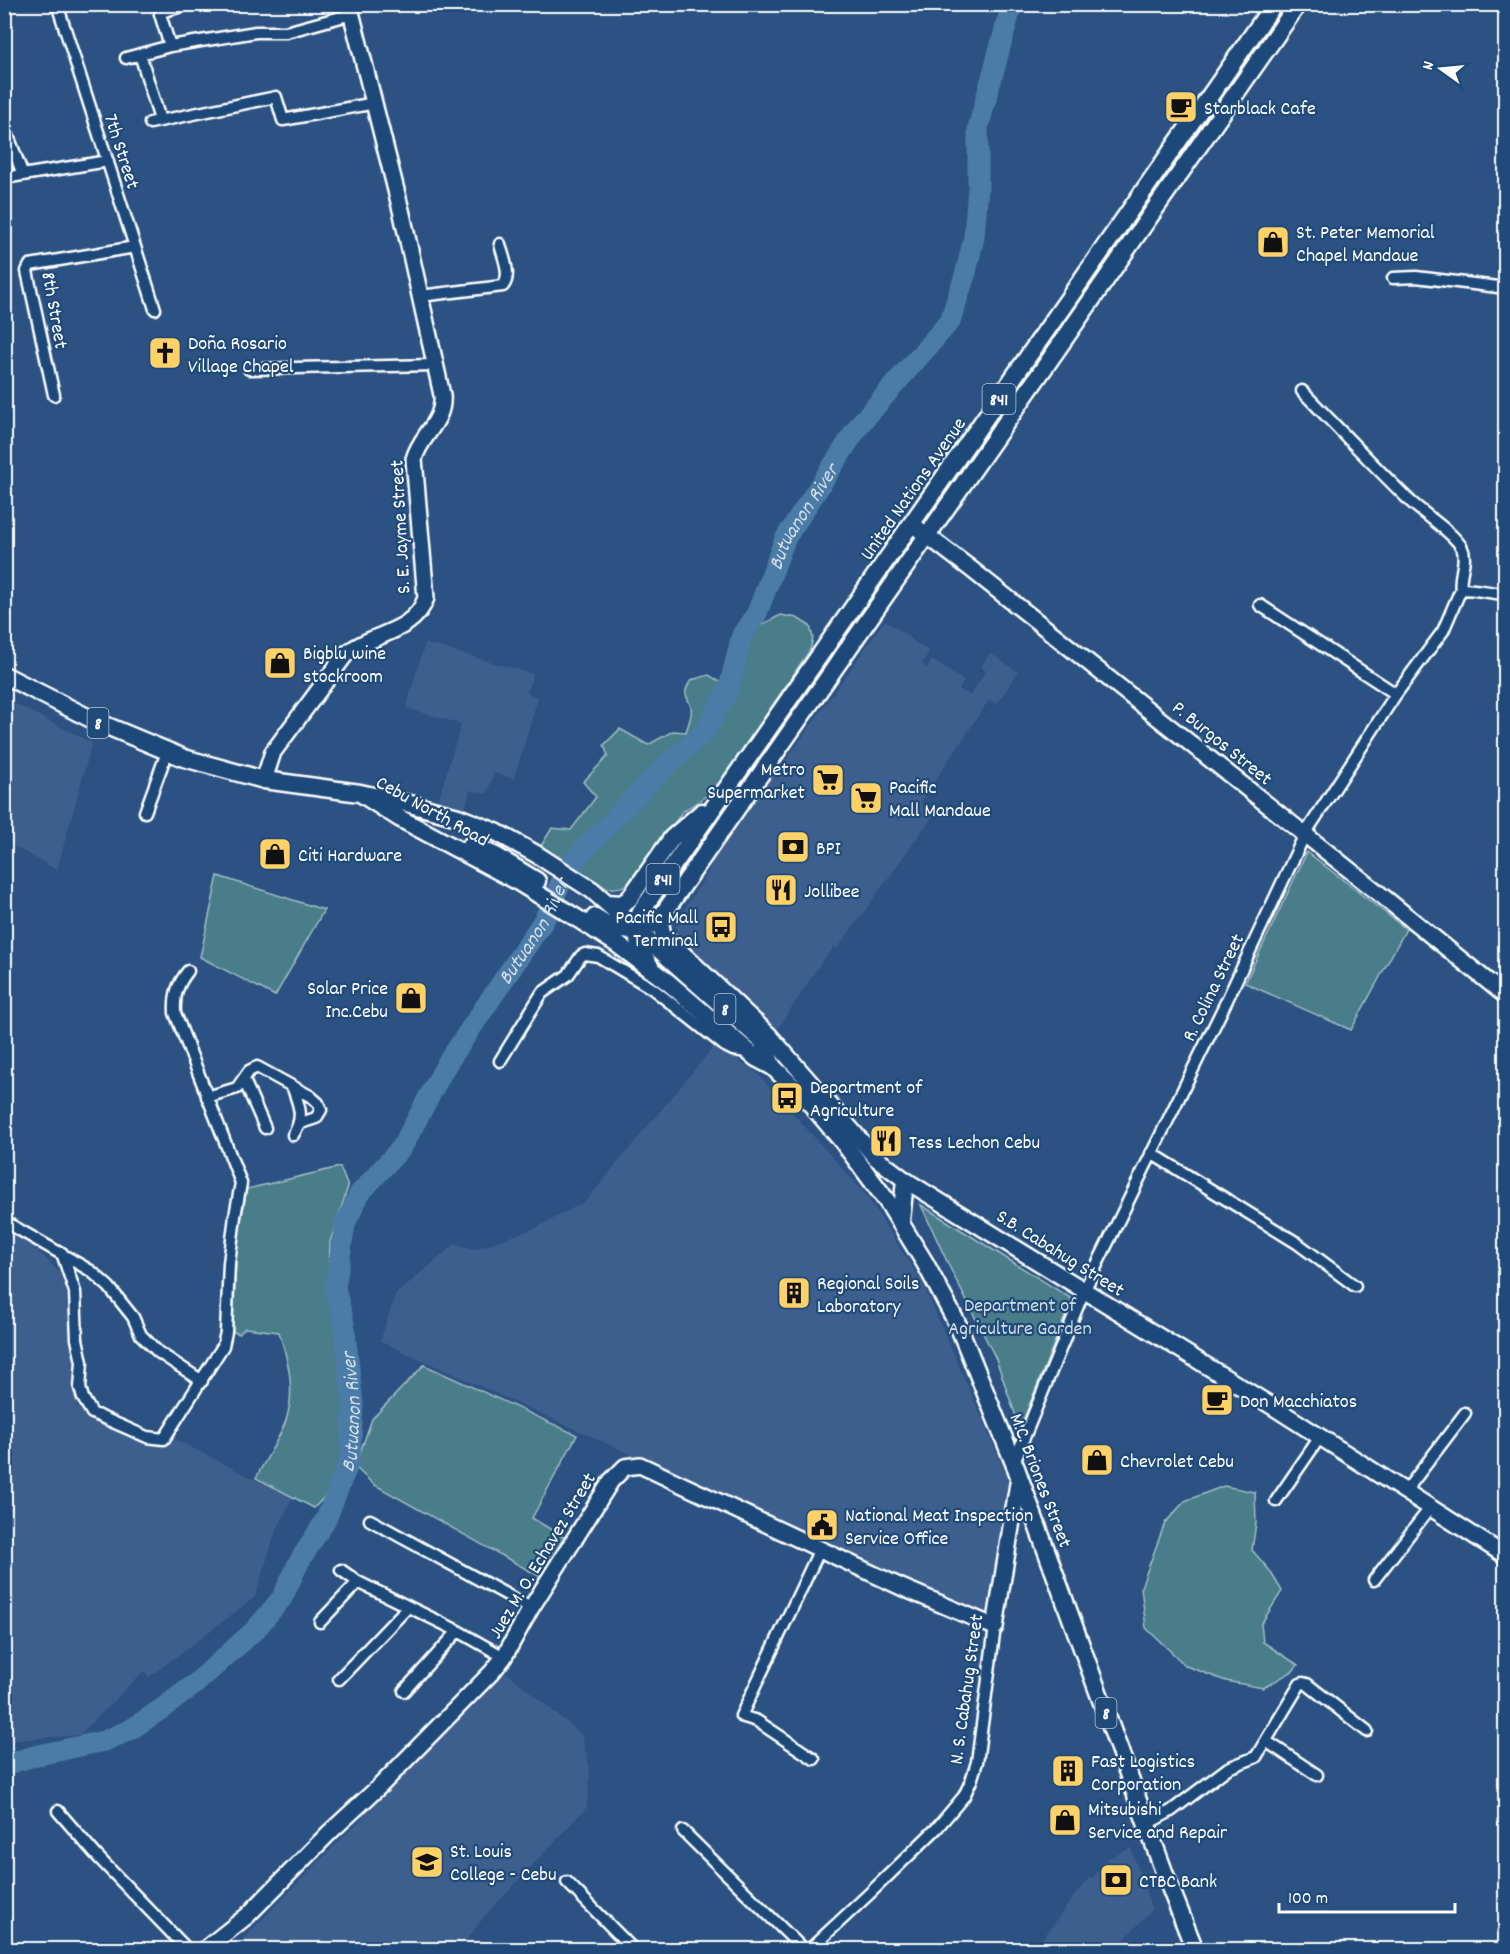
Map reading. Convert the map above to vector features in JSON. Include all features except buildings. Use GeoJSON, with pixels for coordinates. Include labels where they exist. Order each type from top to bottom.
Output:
{"type":"FeatureCollection","features":[{"type":"Feature","properties":{"kind":"main road","name":"United Nations Avenue"},"geometry":{"type":"LineString","coordinates":[[636,931],[637,920],[642,910],[1274,4]]}},
{"type":"Feature","properties":{"kind":"main road","name":"United Nations Avenue"},"geometry":{"type":"LineString","coordinates":[[663,914],[1298,4]]}},
{"type":"Feature","properties":{"kind":"main road","name":"8"},"geometry":{"type":"LineString","coordinates":[[4,675],[94,722],[167,752],[264,780],[360,793]]}},
{"type":"Feature","properties":{"kind":"main road","name":"Cebu North Road"},"geometry":{"type":"LineString","coordinates":[[360,793],[399,818],[471,844],[496,856],[518,876],[577,912]]}},
{"type":"Feature","properties":{"kind":"main road","name":"Cebu North Road"},"geometry":{"type":"LineString","coordinates":[[360,793],[410,804],[496,832],[536,854],[592,890],[607,903]]}},
{"type":"Feature","properties":{"kind":"main road"},"geometry":{"type":"LineString","coordinates":[[607,903],[620,904],[628,900],[672,838],[723,793]]}},
{"type":"Feature","properties":{"kind":"main road","name":"M.C. Briones Street"},"geometry":{"type":"LineString","coordinates":[[607,903],[762,1041],[773,1067]]}},
{"type":"Feature","properties":{"kind":"main road","name":"8"},"geometry":{"type":"LineString","coordinates":[[577,912],[654,971]]}},
{"type":"Feature","properties":{"kind":"main road"},"geometry":{"type":"LineString","coordinates":[[577,912],[610,927],[636,931],[652,925],[663,914]]}},
{"type":"Feature","properties":{"kind":"main road"},"geometry":{"type":"LineString","coordinates":[[636,931],[641,951],[654,971]]}},
{"type":"Feature","properties":{"kind":"main road","name":"M.C. Briones Street"},"geometry":{"type":"LineString","coordinates":[[654,971],[749,1052],[773,1067],[823,1117],[901,1221],[958,1325],[1017,1469],[1195,1950]]}},
{"type":"Feature","properties":{"kind":"main road"},"geometry":{"type":"LineString","coordinates":[[901,1221],[905,1180]]}},
{"type":"Feature","properties":{"kind":"street","name":"7th Street"},"geometry":{"type":"LineString","coordinates":[[57,4],[155,309]]}},
{"type":"Feature","properties":{"kind":"street"},"geometry":{"type":"LineString","coordinates":[[170,46],[160,14],[163,11],[189,4]]}},
{"type":"Feature","properties":{"kind":"street"},"geometry":{"type":"LineString","coordinates":[[126,58],[170,46],[256,32],[286,32],[350,9]]}},
{"type":"Feature","properties":{"kind":"street","name":"S. E. Jayme Street"},"geometry":{"type":"LineString","coordinates":[[264,780],[273,752],[345,655],[359,645],[412,620],[422,610],[426,598],[414,459],[416,449],[436,423],[443,404],[402,214],[350,9]]}},
{"type":"Feature","properties":{"kind":"street"},"geometry":{"type":"LineString","coordinates":[[140,54],[155,122],[276,97],[283,120],[375,103]]}},
{"type":"Feature","properties":{"kind":"street"},"geometry":{"type":"LineString","coordinates":[[4,125],[23,175]]}},
{"type":"Feature","properties":{"kind":"street"},"geometry":{"type":"LineString","coordinates":[[4,178],[108,161]]}},
{"type":"Feature","properties":{"kind":"street"},"geometry":{"type":"LineString","coordinates":[[420,296],[503,286],[507,275],[500,244]]}},
{"type":"Feature","properties":{"kind":"street","name":"8th Street"},"geometry":{"type":"LineString","coordinates":[[54,395],[27,268],[30,265],[135,247]]}},
{"type":"Feature","properties":{"kind":"street"},"geometry":{"type":"LineString","coordinates":[[1393,278],[1416,277],[1506,288]]}},
{"type":"Feature","properties":{"kind":"street"},"geometry":{"type":"LineString","coordinates":[[249,369],[435,365]]}},
{"type":"Feature","properties":{"kind":"street","name":"R. Colina Street"},"geometry":{"type":"LineString","coordinates":[[1017,1469],[1084,1291],[1226,1002],[1305,834],[1396,694],[1443,631],[1461,589],[1463,549],[1454,538],[1412,503],[1302,391]]}},
{"type":"Feature","properties":{"kind":"street","name":"P. Burgos Street"},"geometry":{"type":"LineString","coordinates":[[912,524],[1506,996]]}},
{"type":"Feature","properties":{"kind":"street"},"geometry":{"type":"LineString","coordinates":[[1461,589],[1506,594]]}},
{"type":"Feature","properties":{"kind":"street"},"geometry":{"type":"LineString","coordinates":[[1260,605],[1396,694]]}},
{"type":"Feature","properties":{"kind":"street"},"geometry":{"type":"LineString","coordinates":[[145,812],[167,752]]}},
{"type":"Feature","properties":{"kind":"street","name":"S.B. Cabahug Street"},"geometry":{"type":"LineString","coordinates":[[663,914],[661,926],[663,935],[769,1035],[876,1158],[905,1180],[1320,1437],[1506,1556]]}},
{"type":"Feature","properties":{"kind":"street"},"geometry":{"type":"LineString","coordinates":[[500,1061],[543,993],[568,975],[581,956],[585,954],[598,956],[653,989],[725,1046],[733,1050],[749,1052]]}},
{"type":"Feature","properties":{"kind":"street"},"geometry":{"type":"LineString","coordinates":[[62,1253],[75,1292],[77,1339],[82,1362],[80,1388],[83,1398],[92,1413],[147,1437],[164,1439],[223,1346],[235,1216],[241,1183],[176,1013],[176,992],[179,982],[188,971]]}},
{"type":"Feature","properties":{"kind":"street"},"geometry":{"type":"LineString","coordinates":[[207,1097],[237,1088],[249,1071],[256,1066],[310,1096],[318,1103],[321,1110],[316,1118],[301,1123],[293,1135]]}},
{"type":"Feature","properties":{"kind":"street"},"geometry":{"type":"LineString","coordinates":[[244,1080],[265,1128]]}},
{"type":"Feature","properties":{"kind":"street"},"geometry":{"type":"LineString","coordinates":[[292,1086],[301,1123]]}},
{"type":"Feature","properties":{"kind":"street"},"geometry":{"type":"LineString","coordinates":[[1151,1154],[1297,1244],[1355,1286]]}},
{"type":"Feature","properties":{"kind":"street"},"geometry":{"type":"LineString","coordinates":[[4,1221],[91,1271],[109,1287],[133,1317],[141,1335],[158,1352],[202,1381]]}},
{"type":"Feature","properties":{"kind":"street"},"geometry":{"type":"LineString","coordinates":[[1405,1492],[1466,1413]]}},
{"type":"Feature","properties":{"kind":"street"},"geometry":{"type":"LineString","coordinates":[[1276,1501],[1320,1437]]}},
{"type":"Feature","properties":{"kind":"street","name":"Juez M. O. Echavez Street"},"geometry":{"type":"LineString","coordinates":[[204,1950],[247,1916],[492,1672],[504,1657],[531,1608],[611,1481],[621,1470],[631,1465],[640,1465],[901,1587],[995,1627]]}},
{"type":"Feature","properties":{"kind":"street","name":"N. S. Cabahug Street"},"geometry":{"type":"LineString","coordinates":[[806,1950],[869,1894],[937,1828],[964,1797],[977,1762],[1017,1469]]}},
{"type":"Feature","properties":{"kind":"street"},"geometry":{"type":"LineString","coordinates":[[1374,1580],[1430,1508]]}},
{"type":"Feature","properties":{"kind":"street"},"geometry":{"type":"LineString","coordinates":[[370,1520],[531,1608]]}},
{"type":"Feature","properties":{"kind":"street"},"geometry":{"type":"LineString","coordinates":[[814,1759],[757,1721],[741,1716],[820,1549]]}},
{"type":"Feature","properties":{"kind":"street"},"geometry":{"type":"LineString","coordinates":[[341,1570],[358,1582],[458,1631],[504,1657]]}},
{"type":"Feature","properties":{"kind":"street"},"geometry":{"type":"LineString","coordinates":[[320,1622],[358,1582]]}},
{"type":"Feature","properties":{"kind":"street"},"geometry":{"type":"LineString","coordinates":[[339,1679],[408,1607]]}},
{"type":"Feature","properties":{"kind":"street"},"geometry":{"type":"LineString","coordinates":[[404,1691],[458,1631]]}},
{"type":"Feature","properties":{"kind":"street"},"geometry":{"type":"LineString","coordinates":[[1147,1824],[1171,1810],[1228,1768],[1256,1757],[1300,1684],[1303,1683],[1366,1731]]}},
{"type":"Feature","properties":{"kind":"street"},"geometry":{"type":"LineString","coordinates":[[1266,1741],[1317,1775]]}},
{"type":"Feature","properties":{"kind":"street"},"geometry":{"type":"LineString","coordinates":[[58,1811],[102,1861],[188,1950]]}},
{"type":"Feature","properties":{"kind":"street"},"geometry":{"type":"LineString","coordinates":[[683,1831],[806,1950]]}},
{"type":"Feature","properties":{"kind":"street"},"geometry":{"type":"LineString","coordinates":[[567,1882],[634,1950]]}},
{"type":"Feature","properties":{"kind":"shaded area","name":"Pacific Mall Mandaue"},"geometry":{"type":"Polygon","coordinates":[[[885,620],[929,652],[922,664],[927,668],[932,660],[964,681],[959,689],[970,696],[986,671],[981,667],[990,653],[1018,672],[997,704],[989,700],[920,803],[935,813],[838,948],[834,947],[821,963],[775,1033],[684,942],[677,932],[676,922],[710,869],[715,853],[766,774],[785,762],[885,620]]]}},
{"type":"Feature","properties":{"kind":"shaded area"},"geometry":{"type":"Polygon","coordinates":[[[425,643],[533,674],[527,693],[538,697],[514,779],[494,773],[487,794],[470,790],[465,809],[438,801],[461,724],[406,708],[425,643]]]}},
{"type":"Feature","properties":{"kind":"shaded area"},"geometry":{"type":"Polygon","coordinates":[[[4,698],[92,743],[57,870],[5,841],[4,698]]]}},
{"type":"Feature","properties":{"kind":"shaded area"},"geometry":{"type":"Polygon","coordinates":[[[715,1045],[757,1073],[865,1194],[922,1282],[1008,1478],[989,1616],[380,1341],[396,1294],[455,1244],[475,1249],[536,1228],[586,1201],[715,1045]]]}},
{"type":"Feature","properties":{"kind":"shaded area"},"geometry":{"type":"Polygon","coordinates":[[[4,1229],[34,1247],[64,1277],[76,1362],[77,1407],[164,1446],[172,1438],[292,1498],[274,1537],[255,1597],[149,1677],[144,1671],[79,1735],[5,1741],[4,1229]]]}},
{"type":"Feature","properties":{"kind":"shaded area","name":"St. Louis College - Cebu"},"geometry":{"type":"Polygon","coordinates":[[[506,1672],[582,1735],[590,1771],[587,1807],[483,1918],[460,1949],[233,1949],[506,1672]]]}},
{"type":"Feature","properties":{"kind":"shaded area"},"geometry":{"type":"Polygon","coordinates":[[[1131,1848],[1152,1910],[1115,1949],[1035,1949],[1078,1891],[1089,1878],[1093,1878],[1107,1859],[1131,1848]]]}},
{"type":"Feature","properties":{"kind":"green space"},"geometry":{"type":"Polygon","coordinates":[[[781,615],[797,618],[810,626],[813,638],[810,650],[715,790],[682,812],[636,879],[622,887],[606,888],[541,846],[552,828],[571,830],[596,797],[583,782],[608,756],[604,745],[620,729],[648,745],[673,731],[686,732],[691,707],[686,696],[686,689],[691,680],[709,675],[720,682],[729,679],[752,629],[781,615]]]}},
{"type":"Feature","properties":{"kind":"green space"},"geometry":{"type":"Polygon","coordinates":[[[1307,852],[1406,929],[1351,1030],[1245,983],[1307,852]]]}},
{"type":"Feature","properties":{"kind":"green space"},"geometry":{"type":"Polygon","coordinates":[[[218,876],[324,910],[275,996],[200,957],[218,876]]]}},
{"type":"Feature","properties":{"kind":"green space"},"geometry":{"type":"Polygon","coordinates":[[[340,1167],[348,1187],[330,1242],[328,1292],[339,1328],[346,1380],[347,1437],[344,1456],[328,1493],[314,1508],[256,1478],[280,1435],[289,1409],[290,1375],[279,1332],[245,1328],[239,1334],[232,1331],[230,1324],[234,1306],[237,1242],[247,1189],[340,1167]]]}},
{"type":"Feature","properties":{"kind":"green space","name":"Department of Agriculture Garden"},"geometry":{"type":"Polygon","coordinates":[[[921,1205],[1072,1299],[1020,1428],[996,1359],[921,1205]]]}},
{"type":"Feature","properties":{"kind":"green space"},"geometry":{"type":"Polygon","coordinates":[[[424,1365],[577,1435],[532,1518],[568,1540],[544,1579],[373,1484],[355,1467],[372,1419],[424,1365]]]}},
{"type":"Feature","properties":{"kind":"green space"},"geometry":{"type":"Polygon","coordinates":[[[1224,1486],[1255,1492],[1256,1523],[1252,1550],[1270,1571],[1282,1591],[1261,1624],[1263,1642],[1298,1665],[1293,1671],[1263,1688],[1226,1681],[1186,1666],[1146,1628],[1141,1587],[1165,1523],[1185,1501],[1224,1486]]]}},
{"type":"Feature","properties":{"kind":"waterway","name":"Butuanon River"},"geometry":{"type":"LineString","coordinates":[[4,1765],[104,1741],[130,1730],[195,1684],[255,1630],[282,1598],[299,1562],[326,1519],[350,1459],[353,1405],[344,1323],[335,1288],[345,1224],[360,1193],[402,1147],[446,1065],[544,920],[568,867],[659,772],[705,732],[729,688],[742,635],[757,613],[785,539],[860,424],[950,321],[966,272],[974,237],[978,187],[978,128],[1012,4]]}},
{"type":"Feature","properties":{"kind":"place","name":"Starblack Cafe"},"geometry":{"type":"Point","coordinates":[1181,107]}},
{"type":"Feature","properties":{"kind":"place","name":"St. Peter Memorial Chapel Mandaue"},"geometry":{"type":"Point","coordinates":[1273,242]}},
{"type":"Feature","properties":{"kind":"place","name":"Doña Rosario Village Chapel"},"geometry":{"type":"Point","coordinates":[165,353]}},
{"type":"Feature","properties":{"kind":"place","name":"Bigblu wine stockroom"},"geometry":{"type":"Point","coordinates":[280,663]}},
{"type":"Feature","properties":{"kind":"place","name":"Metro Supermarket"},"geometry":{"type":"Point","coordinates":[828,780]}},
{"type":"Feature","properties":{"kind":"place","name":"Pacific Mall Mandaue"},"geometry":{"type":"Point","coordinates":[866,798]}},
{"type":"Feature","properties":{"kind":"place","name":"BPI"},"geometry":{"type":"Point","coordinates":[793,847]}},
{"type":"Feature","properties":{"kind":"place","name":"Citi Hardware"},"geometry":{"type":"Point","coordinates":[275,854]}},
{"type":"Feature","properties":{"kind":"place","name":"Jollibee"},"geometry":{"type":"Point","coordinates":[781,890]}},
{"type":"Feature","properties":{"kind":"place","name":"Pacific Mall Terminal"},"geometry":{"type":"Point","coordinates":[721,927]}},
{"type":"Feature","properties":{"kind":"place","name":"Solar Price Inc.Cebu"},"geometry":{"type":"Point","coordinates":[411,998]}},
{"type":"Feature","properties":{"kind":"place","name":"Department of Agriculture"},"geometry":{"type":"Point","coordinates":[787,1098]}},
{"type":"Feature","properties":{"kind":"place","name":"Tess Lechon Cebu"},"geometry":{"type":"Point","coordinates":[886,1141]}},
{"type":"Feature","properties":{"kind":"place","name":"Regional Soils Laboratory"},"geometry":{"type":"Point","coordinates":[794,1293]}},
{"type":"Feature","properties":{"kind":"place","name":"Don Macchiatos"},"geometry":{"type":"Point","coordinates":[1217,1400]}},
{"type":"Feature","properties":{"kind":"place","name":"Chevrolet Cebu"},"geometry":{"type":"Point","coordinates":[1097,1460]}},
{"type":"Feature","properties":{"kind":"place","name":"National Meat Inspection Service Office"},"geometry":{"type":"Point","coordinates":[822,1525]}},
{"type":"Feature","properties":{"kind":"place","name":"Fast Logistics Corporation"},"geometry":{"type":"Point","coordinates":[1068,1771]}},
{"type":"Feature","properties":{"kind":"place","name":"Mitsubishi Service and Repair"},"geometry":{"type":"Point","coordinates":[1065,1820]}},
{"type":"Feature","properties":{"kind":"place","name":"St. Louis College - Cebu"},"geometry":{"type":"Point","coordinates":[427,1862]}},
{"type":"Feature","properties":{"kind":"place","name":"CTBC Bank"},"geometry":{"type":"Point","coordinates":[1116,1880]}}]}
